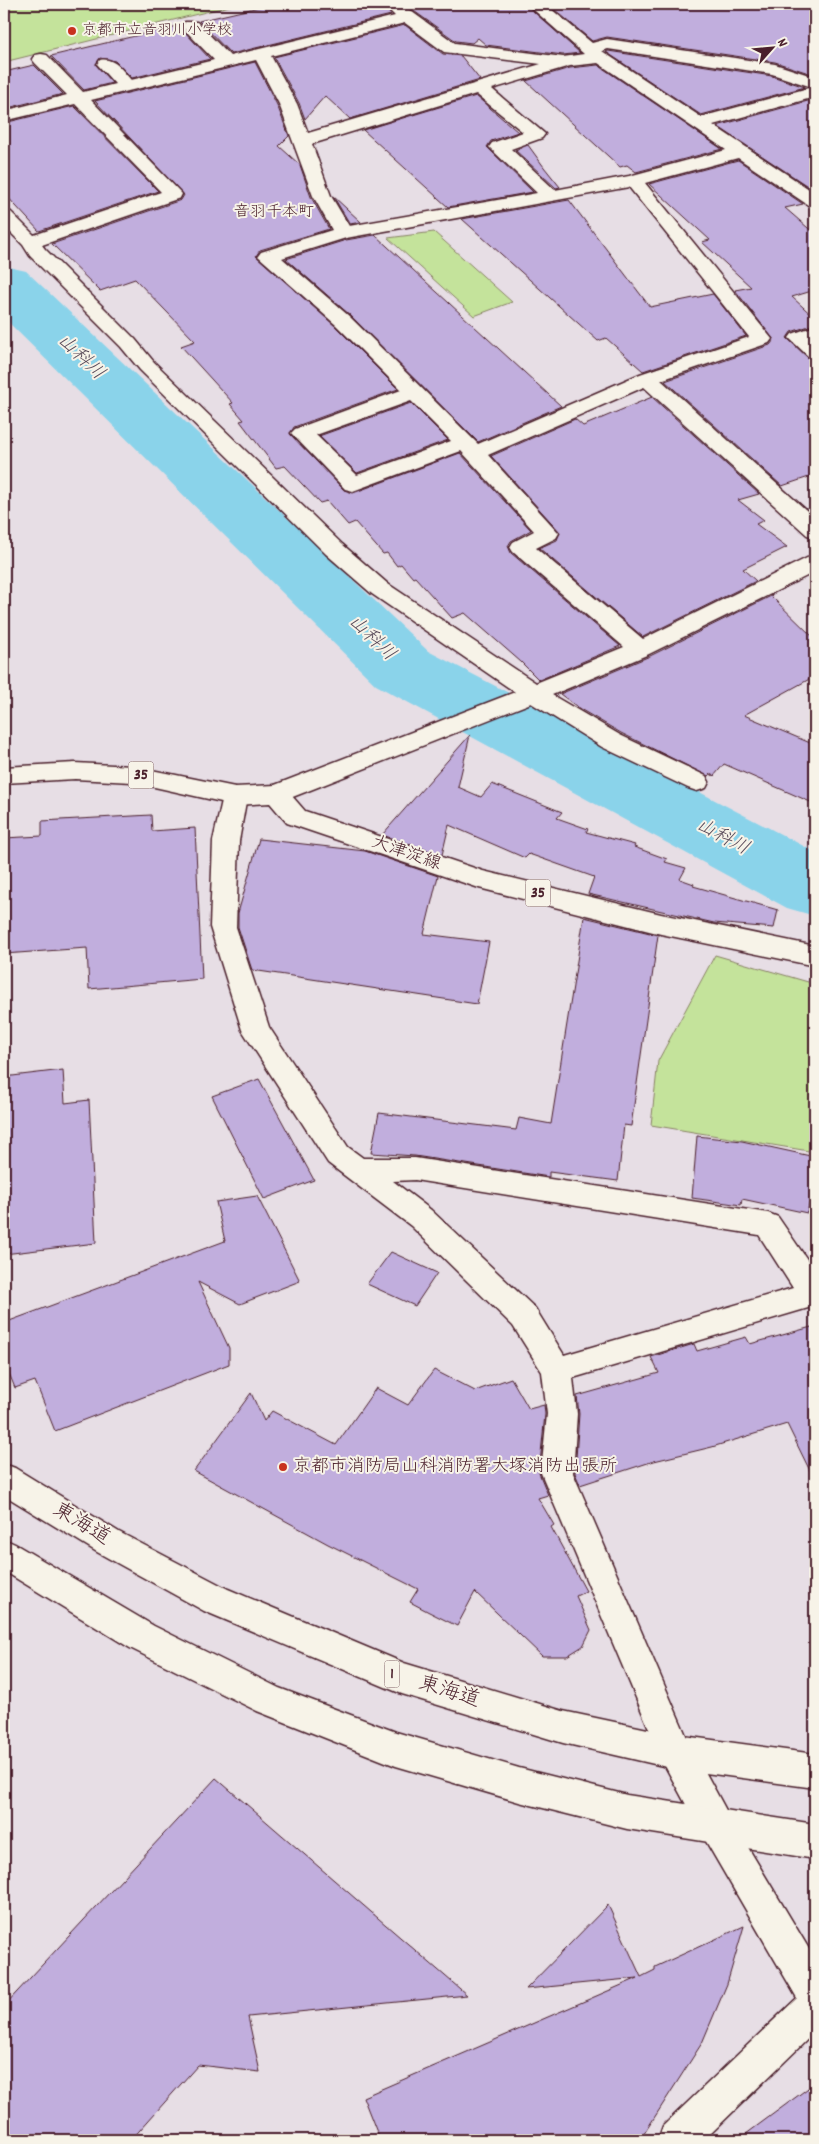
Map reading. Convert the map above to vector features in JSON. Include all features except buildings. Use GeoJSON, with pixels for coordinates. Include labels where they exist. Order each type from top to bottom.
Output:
{"type":"FeatureCollection","features":[{"type":"Feature","properties":{"kind":"main road"},"geometry":{"type":"LineString","coordinates":[[390,4],[406,18],[450,48],[568,62]]}},
{"type":"Feature","properties":{"kind":"main road"},"geometry":{"type":"LineString","coordinates":[[535,4],[595,54],[815,201]]}},
{"type":"Feature","properties":{"kind":"main road"},"geometry":{"type":"LineString","coordinates":[[4,116],[406,18]]}},
{"type":"Feature","properties":{"kind":"main road"},"geometry":{"type":"LineString","coordinates":[[191,26],[226,62]]}},
{"type":"Feature","properties":{"kind":"main road"},"geometry":{"type":"LineString","coordinates":[[301,141],[595,54],[607,44],[775,69],[815,83]]}},
{"type":"Feature","properties":{"kind":"main road"},"geometry":{"type":"LineString","coordinates":[[262,53],[288,104],[322,196],[343,233]]}},
{"type":"Feature","properties":{"kind":"main road"},"geometry":{"type":"LineString","coordinates":[[31,242],[174,194],[41,59]]}},
{"type":"Feature","properties":{"kind":"main road"},"geometry":{"type":"LineString","coordinates":[[106,64],[127,86]]}},
{"type":"Feature","properties":{"kind":"main road"},"geometry":{"type":"LineString","coordinates":[[479,88],[536,134],[498,146],[552,197]]}},
{"type":"Feature","properties":{"kind":"main road"},"geometry":{"type":"LineString","coordinates":[[699,123],[815,92]]}},
{"type":"Feature","properties":{"kind":"main road"},"geometry":{"type":"LineString","coordinates":[[641,649],[521,547],[548,533],[470,448],[415,392],[343,321],[268,256],[343,233],[634,181],[646,176],[678,170],[739,152]]}},
{"type":"Feature","properties":{"kind":"main road"},"geometry":{"type":"LineString","coordinates":[[415,392],[302,433],[353,484],[470,448],[647,378],[762,339],[634,181]]}},
{"type":"Feature","properties":{"kind":"main road"},"geometry":{"type":"LineString","coordinates":[[4,216],[128,343],[148,366],[334,549],[380,589],[528,694],[548,703],[611,741],[697,782]]}},
{"type":"Feature","properties":{"kind":"main road"},"geometry":{"type":"LineString","coordinates":[[815,332],[799,338],[815,352]]}},
{"type":"Feature","properties":{"kind":"main road"},"geometry":{"type":"LineString","coordinates":[[647,378],[815,530]]}},
{"type":"Feature","properties":{"kind":"main road"},"geometry":{"type":"LineString","coordinates":[[276,794],[456,725],[641,649],[815,563]]}},
{"type":"Feature","properties":{"kind":"main road","name":"35"},"geometry":{"type":"LineString","coordinates":[[4,775],[75,771],[132,774],[235,796],[276,794]]}},
{"type":"Feature","properties":{"kind":"main road","name":"大津淀線"},"geometry":{"type":"LineString","coordinates":[[276,794],[296,817],[479,879],[662,924],[815,956]]}},
{"type":"Feature","properties":{"kind":"main road"},"geometry":{"type":"LineString","coordinates":[[235,796],[226,841],[223,927],[256,1030],[338,1155],[421,1218],[524,1317],[558,1370],[562,1414],[557,1473],[676,1752],[716,1826],[815,1992]]}},
{"type":"Feature","properties":{"kind":"main road"},"geometry":{"type":"LineString","coordinates":[[359,1170],[415,1169],[768,1225],[814,1294],[558,1370]]}},
{"type":"Feature","properties":{"kind":"main road","name":"東海道"},"geometry":{"type":"LineString","coordinates":[[4,1478],[108,1542],[216,1600],[402,1678],[563,1727],[676,1752],[815,1771]]}},
{"type":"Feature","properties":{"kind":"main road"},"geometry":{"type":"LineString","coordinates":[[4,1554],[142,1637],[252,1692],[396,1749],[519,1785],[627,1812],[815,1842]]}},
{"type":"Feature","properties":{"kind":"main road"},"geometry":{"type":"LineString","coordinates":[[677,2140],[815,2007]]}},
{"type":"Feature","properties":{"kind":"green space","name":"京都市立音羽川小学校"},"geometry":{"type":"Polygon","coordinates":[[[4,4],[238,4],[4,62],[4,4]]]}},
{"type":"Feature","properties":{"kind":"green space"},"geometry":{"type":"Polygon","coordinates":[[[434,232],[512,302],[474,316],[388,238],[434,232]]]}},
{"type":"Feature","properties":{"kind":"green space"},"geometry":{"type":"Polygon","coordinates":[[[715,955],[815,984],[815,1152],[651,1125],[658,1061],[715,955]]]}},
{"type":"Feature","properties":{"kind":"waterway","name":"山科川"},"geometry":{"type":"LineString","coordinates":[[4,284],[402,668],[815,887]]}},
{"type":"Feature","properties":{"kind":"place","name":"京都市立音羽川小学校"},"geometry":{"type":"Point","coordinates":[72,31]}},
{"type":"Feature","properties":{"kind":"place","name":"京都市消防局山科消防署大塚消防出張所"},"geometry":{"type":"Point","coordinates":[283,1467]}},
{"type":"Feature","properties":{"kind":"district","name":"音羽千本町"},"geometry":{"type":"Point","coordinates":[274,212]}}]}
